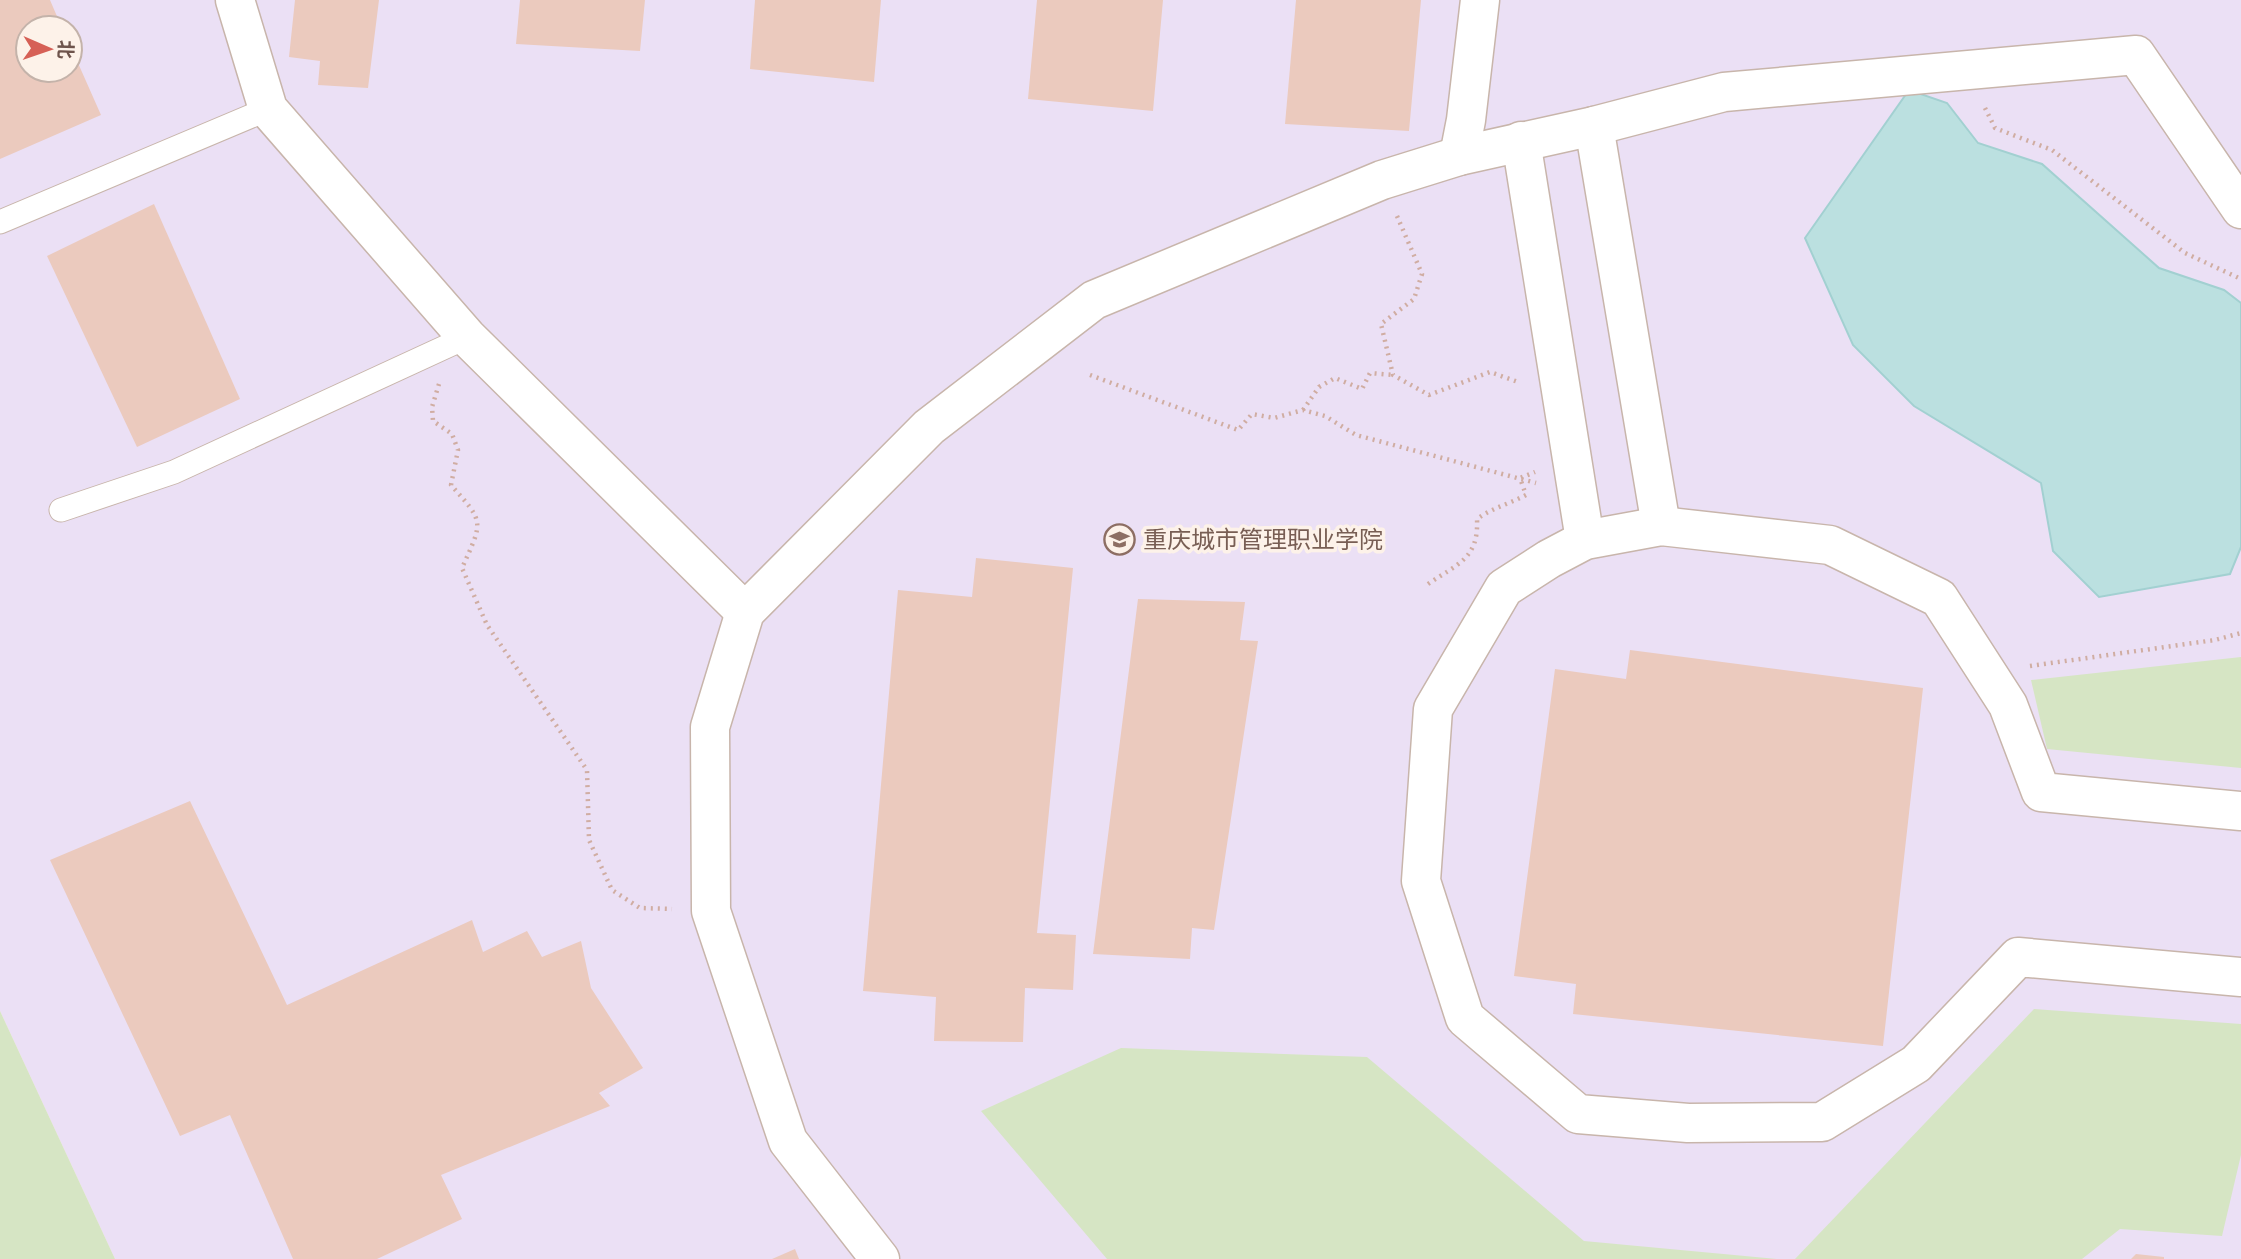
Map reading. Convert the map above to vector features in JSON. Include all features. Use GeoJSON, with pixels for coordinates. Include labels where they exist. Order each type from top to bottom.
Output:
{"type":"FeatureCollection","features":[{"type":"Feature","properties":{"kind":"street"},"geometry":{"type":"LineString","coordinates":[[235,0],[268,109],[460,340],[745,612]]}},
{"type":"Feature","properties":{"kind":"street"},"geometry":{"type":"LineString","coordinates":[[1459,156],[1466,120],[1480,0]]}},
{"type":"Feature","properties":{"kind":"street"},"geometry":{"type":"LineString","coordinates":[[880,1259],[788,1141],[711,911],[710,727],[745,612],[929,427],[1094,300],[1382,180],[1459,156],[1594,126],[1724,92],[2136,55],[2241,209]]}},
{"type":"Feature","properties":{"kind":"street"},"geometry":{"type":"LineString","coordinates":[[1594,126],[1661,526]]}},
{"type":"Feature","properties":{"kind":"street"},"geometry":{"type":"LineString","coordinates":[[1521,141],[1585,540]]}},
{"type":"Feature","properties":{"kind":"street"},"geometry":{"type":"LineString","coordinates":[[2241,811],[2042,792],[2008,705],[1939,598],[1830,545],[1661,526],[1585,540],[1504,588],[1433,709],[1421,881],[1465,1018],[1578,1114],[1688,1124],[1822,1122],[1916,1064],[2018,957],[2241,977]]}},
{"type":"Feature","properties":{"kind":"lane"},"geometry":{"type":"LineString","coordinates":[[0,222],[268,109]]}},
{"type":"Feature","properties":{"kind":"lane"},"geometry":{"type":"LineString","coordinates":[[61,510],[174,472],[460,340]]}},
{"type":"Feature","properties":{"kind":"path"},"geometry":{"type":"LineString","coordinates":[[1967,69],[1995,128],[2052,150],[2185,253],[2241,279]]}},
{"type":"Feature","properties":{"kind":"path"},"geometry":{"type":"LineString","coordinates":[[1382,180],[1422,274],[1414,299],[1381,324],[1393,375]]}},
{"type":"Feature","properties":{"kind":"path"},"geometry":{"type":"LineString","coordinates":[[460,340],[432,407],[433,421],[452,434],[458,450],[451,485],[476,513],[478,533],[462,568],[487,625],[587,770],[590,840],[612,890],[640,908],[711,911]]}},
{"type":"Feature","properties":{"kind":"path"},"geometry":{"type":"LineString","coordinates":[[1303,410],[1319,387],[1335,378],[1362,389],[1370,373],[1393,375],[1429,396],[1490,372],[1563,399]]}},
{"type":"Feature","properties":{"kind":"path"},"geometry":{"type":"LineString","coordinates":[[1090,375],[1238,430],[1252,414],[1274,418],[1303,410],[1325,416],[1356,435],[1520,478],[1575,476]]}},
{"type":"Feature","properties":{"kind":"path"},"geometry":{"type":"LineString","coordinates":[[1520,478],[1575,476]]}},
{"type":"Feature","properties":{"kind":"path"},"geometry":{"type":"LineString","coordinates":[[1428,584],[1470,555],[1478,534],[1477,519],[1489,510],[1526,495],[1520,478]]}},
{"type":"Feature","properties":{"kind":"path"},"geometry":{"type":"LineString","coordinates":[[1987,672],[2216,640],[2241,633]]}},
{"type":"Feature","properties":{"kind":"shaded area","name":"重庆城市管理职业学院"},"geometry":{"type":"Polygon","coordinates":[[[0,0],[2241,0],[2241,1259],[115,1259],[0,1011],[0,0]]]}},
{"type":"Feature","properties":{"kind":"green space"},"geometry":{"type":"Polygon","coordinates":[[[2241,657],[2241,768],[2047,749],[2031,680],[2241,657]]]}},
{"type":"Feature","properties":{"kind":"green space"},"geometry":{"type":"Polygon","coordinates":[[[2034,1009],[2241,1024],[2241,1155],[2222,1236],[2120,1229],[2082,1259],[1795,1259],[2034,1009]]]}},
{"type":"Feature","properties":{"kind":"green space"},"geometry":{"type":"Polygon","coordinates":[[[0,1011],[115,1259],[0,1259],[0,1011]]]}},
{"type":"Feature","properties":{"kind":"green space"},"geometry":{"type":"Polygon","coordinates":[[[1121,1048],[1367,1057],[1584,1241],[1777,1259],[1107,1259],[981,1111],[1121,1048]]]}},
{"type":"Feature","properties":{"kind":"water"},"geometry":{"type":"Polygon","coordinates":[[[1909,90],[1947,103],[1978,143],[2042,164],[2159,268],[2224,290],[2241,303],[2241,547],[2230,574],[2099,597],[2053,551],[2041,483],[1914,406],[1853,345],[1805,238],[1909,90]]]}},
{"type":"Feature","properties":{"kind":"building"},"geometry":{"type":"Polygon","coordinates":[[[0,0],[50,0],[56,14],[14,14],[14,84],[84,84],[84,77],[101,115],[0,159],[0,0]]]}},
{"type":"Feature","properties":{"kind":"building"},"geometry":{"type":"Polygon","coordinates":[[[295,0],[379,0],[368,88],[318,85],[320,61],[289,57],[295,0]]]}},
{"type":"Feature","properties":{"kind":"building"},"geometry":{"type":"Polygon","coordinates":[[[520,0],[645,0],[640,51],[516,44],[520,0]]]}},
{"type":"Feature","properties":{"kind":"building"},"geometry":{"type":"Polygon","coordinates":[[[755,0],[881,0],[874,82],[750,69],[755,0]]]}},
{"type":"Feature","properties":{"kind":"building"},"geometry":{"type":"Polygon","coordinates":[[[1037,0],[1163,0],[1153,111],[1028,99],[1037,0]]]}},
{"type":"Feature","properties":{"kind":"building"},"geometry":{"type":"Polygon","coordinates":[[[1296,0],[1421,0],[1409,131],[1285,124],[1296,0]]]}},
{"type":"Feature","properties":{"kind":"building"},"geometry":{"type":"Polygon","coordinates":[[[154,204],[240,399],[137,447],[47,256],[154,204]]]}},
{"type":"Feature","properties":{"kind":"building"},"geometry":{"type":"Polygon","coordinates":[[[976,558],[1073,568],[1037,933],[1076,935],[1073,990],[1025,988],[1023,1042],[934,1041],[936,997],[863,991],[898,590],[972,597],[976,558]]]}},
{"type":"Feature","properties":{"kind":"building"},"geometry":{"type":"Polygon","coordinates":[[[1138,599],[1245,602],[1240,640],[1258,641],[1214,930],[1192,928],[1190,959],[1093,954],[1138,599]]]}},
{"type":"Feature","properties":{"kind":"building"},"geometry":{"type":"Polygon","coordinates":[[[1630,650],[1923,688],[1883,1046],[1573,1014],[1576,984],[1514,976],[1555,669],[1626,679],[1630,650]]]}},
{"type":"Feature","properties":{"kind":"building"},"geometry":{"type":"Polygon","coordinates":[[[190,801],[287,1005],[472,920],[483,952],[527,931],[542,957],[581,941],[591,988],[643,1068],[599,1093],[610,1106],[441,1175],[462,1219],[377,1259],[293,1259],[230,1115],[180,1136],[50,860],[190,801]]]}},
{"type":"Feature","properties":{"kind":"building"},"geometry":{"type":"Polygon","coordinates":[[[795,1249],[799,1259],[772,1259],[795,1249]]]}},
{"type":"Feature","properties":{"kind":"building"},"geometry":{"type":"Polygon","coordinates":[[[2136,1254],[2164,1257],[2164,1259],[2131,1259],[2136,1254]]]}},
{"type":"Feature","properties":{"kind":"place","name":"重庆城市管理职业学院"},"geometry":{"type":"Point","coordinates":[1120,540]}}]}
